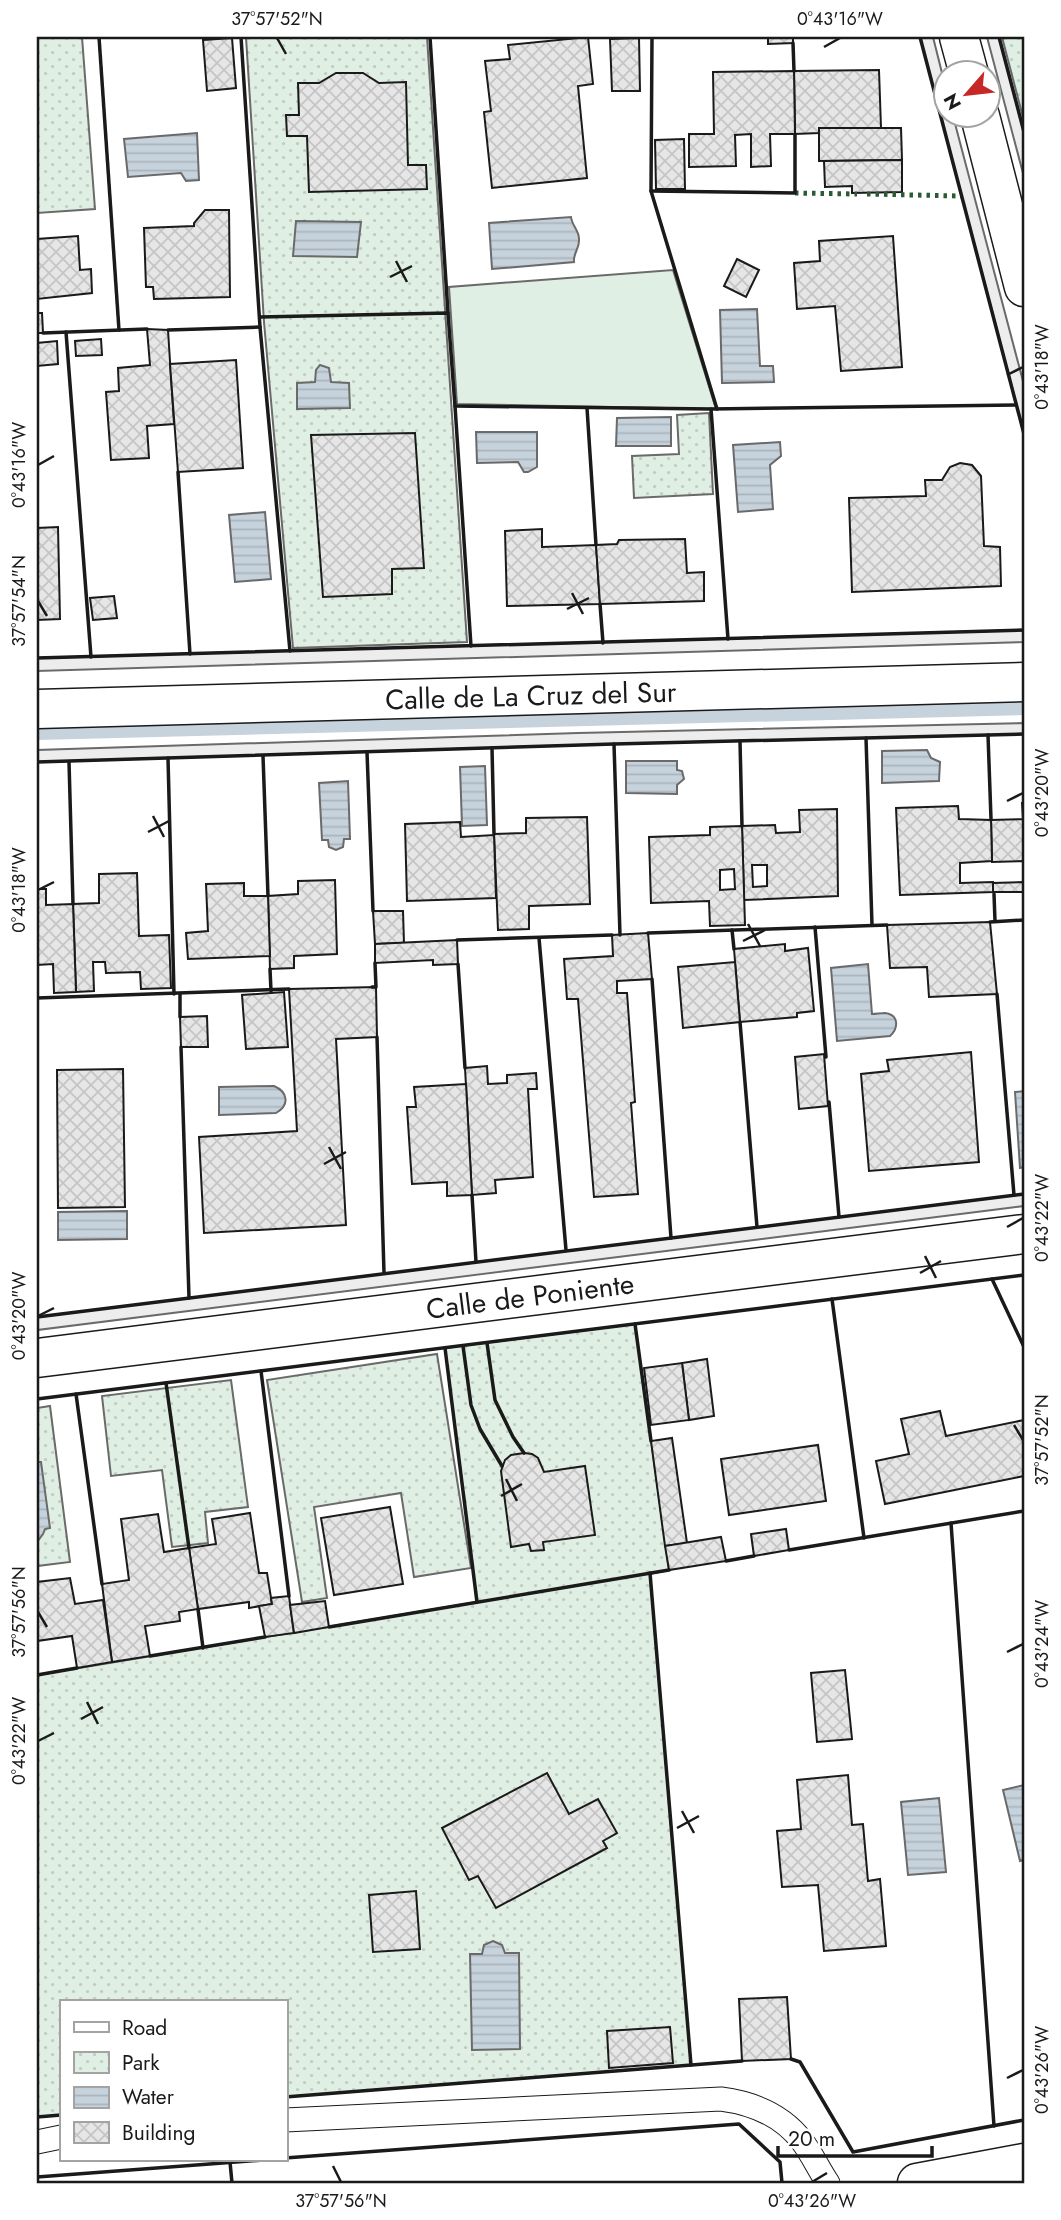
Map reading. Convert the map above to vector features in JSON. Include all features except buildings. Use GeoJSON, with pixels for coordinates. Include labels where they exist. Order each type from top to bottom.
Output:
{"type":"FeatureCollection","features":[{"type":"Feature","properties":{"kind":"street"},"geometry":{"type":"LineString","coordinates":[[959,37],[965,60]]}},
{"type":"Feature","properties":{"kind":"street"},"geometry":{"type":"LineString","coordinates":[[984,130],[1024,287]]}},
{"type":"Feature","properties":{"kind":"street","name":"Calle de La Cruz del Sur"},"geometry":{"type":"LineString","coordinates":[[37,709],[1024,682]]}},
{"type":"Feature","properties":{"kind":"street","name":"Calle de Poniente"},"geometry":{"type":"LineString","coordinates":[[37,1358],[1024,1234]]}},
{"type":"Feature","properties":{"kind":"street"},"geometry":{"type":"LineString","coordinates":[[917,2183],[1024,2164]]}},
{"type":"Feature","properties":{"kind":"lane"},"geometry":{"type":"LineString","coordinates":[[287,2120],[721,2099],[744,2102],[766,2111],[785,2124],[802,2141],[828,2183]]}},
{"type":"Feature","properties":{"kind":"lane"},"geometry":{"type":"LineString","coordinates":[[37,2142],[60,2137]]}},
{"type":"Feature","properties":{"kind":"green space"},"geometry":{"type":"Polygon","coordinates":[[[37,37],[82,37],[95,209],[37,213],[37,37]]]}},
{"type":"Feature","properties":{"kind":"green space"},"geometry":{"type":"Polygon","coordinates":[[[246,37],[427,37],[467,642],[293,648],[264,322],[246,37]]]}},
{"type":"Feature","properties":{"kind":"green space"},"geometry":{"type":"Polygon","coordinates":[[[1002,37],[1024,37],[1024,121],[1002,37]]]}},
{"type":"Feature","properties":{"kind":"green space"},"geometry":{"type":"Polygon","coordinates":[[[673,270],[716,409],[457,404],[449,287],[673,270]]]}},
{"type":"Feature","properties":{"kind":"green space"},"geometry":{"type":"Polygon","coordinates":[[[709,413],[713,494],[634,498],[632,456],[679,454],[677,415],[709,413]]]}},
{"type":"Feature","properties":{"kind":"green space"},"geometry":{"type":"Polygon","coordinates":[[[635,1324],[669,1570],[650,1574],[691,2065],[287,2097],[287,2000],[60,2000],[60,2115],[37,2117],[37,1675],[477,1602],[445,1348],[635,1324]]]}},
{"type":"Feature","properties":{"kind":"green space"},"geometry":{"type":"Polygon","coordinates":[[[437,1354],[471,1568],[414,1577],[401,1493],[314,1507],[327,1598],[302,1602],[267,1380],[437,1354]]]}},
{"type":"Feature","properties":{"kind":"green space"},"geometry":{"type":"Polygon","coordinates":[[[231,1380],[248,1507],[205,1512],[208,1543],[172,1547],[162,1470],[111,1476],[102,1396],[231,1380]]]}},
{"type":"Feature","properties":{"kind":"green space"},"geometry":{"type":"Polygon","coordinates":[[[50,1406],[70,1562],[37,1566],[37,1408],[50,1406]]]}},
{"type":"Feature","properties":{"kind":"shaded area"},"geometry":{"type":"Polygon","coordinates":[[[920,37],[933,37],[939,60],[932,60],[932,83],[920,37]]]}},
{"type":"Feature","properties":{"kind":"shaded area"},"geometry":{"type":"Polygon","coordinates":[[[987,37],[999,37],[1024,132],[1024,177],[1002,94],[1002,60],[993,60],[987,37]]]}},
{"type":"Feature","properties":{"kind":"shaded area"},"geometry":{"type":"Polygon","coordinates":[[[944,130],[957,130],[1024,385],[1024,433],[944,130]]]}},
{"type":"Feature","properties":{"kind":"shaded area"},"geometry":{"type":"Polygon","coordinates":[[[1024,630],[1024,642],[37,671],[37,658],[1024,630]]]}},
{"type":"Feature","properties":{"kind":"shaded area"},"geometry":{"type":"Polygon","coordinates":[[[1024,723],[1024,734],[37,762],[37,750],[578,733],[1024,723]]]}},
{"type":"Feature","properties":{"kind":"shaded area"},"geometry":{"type":"Polygon","coordinates":[[[1024,1194],[1024,1206],[37,1330],[37,1317],[1024,1194]]]}},
{"type":"Feature","properties":{"kind":"water"},"geometry":{"type":"Polygon","coordinates":[[[197,133],[199,180],[186,181],[181,173],[128,177],[124,139],[197,133]]]}},
{"type":"Feature","properties":{"kind":"water"},"geometry":{"type":"Polygon","coordinates":[[[571,217],[579,239],[574,262],[492,269],[489,223],[571,217]]]}},
{"type":"Feature","properties":{"kind":"water"},"geometry":{"type":"Polygon","coordinates":[[[296,221],[361,222],[357,257],[293,256],[296,221]]]}},
{"type":"Feature","properties":{"kind":"water"},"geometry":{"type":"Polygon","coordinates":[[[757,309],[760,366],[773,366],[774,382],[722,383],[720,310],[757,309]]]}},
{"type":"Feature","properties":{"kind":"water"},"geometry":{"type":"Polygon","coordinates":[[[320,365],[329,368],[331,382],[349,383],[350,408],[297,409],[297,383],[315,382],[316,370],[320,365]]]}},
{"type":"Feature","properties":{"kind":"water"},"geometry":{"type":"Polygon","coordinates":[[[671,417],[671,446],[616,446],[617,418],[671,417]]]}},
{"type":"Feature","properties":{"kind":"water"},"geometry":{"type":"Polygon","coordinates":[[[476,432],[537,432],[537,467],[524,472],[518,462],[477,463],[476,432]]]}},
{"type":"Feature","properties":{"kind":"water"},"geometry":{"type":"Polygon","coordinates":[[[780,442],[781,456],[770,465],[773,509],[738,512],[733,445],[780,442]]]}},
{"type":"Feature","properties":{"kind":"water"},"geometry":{"type":"Polygon","coordinates":[[[265,512],[271,579],[235,582],[229,515],[265,512]]]}},
{"type":"Feature","properties":{"kind":"water"},"geometry":{"type":"Polygon","coordinates":[[[927,750],[931,758],[940,762],[939,781],[882,783],[882,751],[927,750]]]}},
{"type":"Feature","properties":{"kind":"water"},"geometry":{"type":"Polygon","coordinates":[[[626,761],[677,761],[677,770],[682,771],[684,779],[677,785],[677,794],[626,793],[626,761]]]}},
{"type":"Feature","properties":{"kind":"water"},"geometry":{"type":"Polygon","coordinates":[[[485,766],[487,825],[462,826],[460,767],[485,766]]]}},
{"type":"Feature","properties":{"kind":"water"},"geometry":{"type":"Polygon","coordinates":[[[348,781],[350,839],[344,839],[343,847],[336,850],[329,847],[328,840],[322,840],[319,783],[348,781]]]}},
{"type":"Feature","properties":{"kind":"water"},"geometry":{"type":"Polygon","coordinates":[[[868,964],[872,1014],[885,1013],[893,1016],[895,1030],[890,1036],[837,1041],[831,968],[868,964]]]}},
{"type":"Feature","properties":{"kind":"water"},"geometry":{"type":"Polygon","coordinates":[[[274,1086],[286,1099],[284,1106],[276,1113],[219,1115],[219,1087],[274,1086]]]}},
{"type":"Feature","properties":{"kind":"water"},"geometry":{"type":"Polygon","coordinates":[[[1024,1091],[1024,1167],[1020,1168],[1015,1092],[1024,1091]]]}},
{"type":"Feature","properties":{"kind":"water"},"geometry":{"type":"Polygon","coordinates":[[[127,1211],[127,1239],[58,1240],[58,1212],[127,1211]]]}},
{"type":"Feature","properties":{"kind":"water"},"geometry":{"type":"Polygon","coordinates":[[[37,1462],[41,1462],[50,1528],[45,1529],[37,1542],[37,1462]]]}},
{"type":"Feature","properties":{"kind":"water"},"geometry":{"type":"Polygon","coordinates":[[[1024,1785],[1024,1860],[1020,1861],[1003,1790],[1024,1785]]]}},
{"type":"Feature","properties":{"kind":"water"},"geometry":{"type":"Polygon","coordinates":[[[939,1798],[946,1872],[908,1875],[901,1802],[939,1798]]]}},
{"type":"Feature","properties":{"kind":"water"},"geometry":{"type":"Polygon","coordinates":[[[493,1941],[502,1945],[505,1953],[519,1953],[520,2049],[472,2050],[470,1954],[482,1954],[484,1945],[493,1941]]]}},
{"type":"Feature","properties":{"kind":"waterway"},"geometry":{"type":"LineString","coordinates":[[37,732],[1024,707]]}},
{"type":"Feature","properties":{"kind":"hedge"},"geometry":{"type":"LineString","coordinates":[[795,193],[857,194]]}},
{"type":"Feature","properties":{"kind":"hedge"},"geometry":{"type":"LineString","coordinates":[[867,194],[961,196]]}},
{"type":"Feature","properties":{"kind":"wall"},"geometry":{"type":"LineString","coordinates":[[99,37],[119,330]]}},
{"type":"Feature","properties":{"kind":"wall"},"geometry":{"type":"LineString","coordinates":[[241,37],[260,327],[290,651]]}},
{"type":"Feature","properties":{"kind":"wall"},"geometry":{"type":"LineString","coordinates":[[430,37],[448,313]]}},
{"type":"Feature","properties":{"kind":"wall"},"geometry":{"type":"LineString","coordinates":[[652,37],[651,191],[717,409]]}},
{"type":"Feature","properties":{"kind":"wall"},"geometry":{"type":"LineString","coordinates":[[920,37],[1024,434]]}},
{"type":"Feature","properties":{"kind":"wall"},"geometry":{"type":"LineString","coordinates":[[999,37],[1024,132]]}},
{"type":"Feature","properties":{"kind":"wall"},"geometry":{"type":"LineString","coordinates":[[793,43],[794,71]]}},
{"type":"Feature","properties":{"kind":"wall"},"geometry":{"type":"LineString","coordinates":[[651,191],[795,193],[795,134]]}},
{"type":"Feature","properties":{"kind":"wall"},"geometry":{"type":"LineString","coordinates":[[260,317],[448,313],[455,406],[711,409],[1016,405]]}},
{"type":"Feature","properties":{"kind":"wall"},"geometry":{"type":"LineString","coordinates":[[168,330],[260,327]]}},
{"type":"Feature","properties":{"kind":"wall"},"geometry":{"type":"LineString","coordinates":[[43,333],[147,329]]}},
{"type":"Feature","properties":{"kind":"wall"},"geometry":{"type":"LineString","coordinates":[[66,332],[91,657]]}},
{"type":"Feature","properties":{"kind":"wall"},"geometry":{"type":"LineString","coordinates":[[455,406],[471,646]]}},
{"type":"Feature","properties":{"kind":"wall"},"geometry":{"type":"LineString","coordinates":[[587,408],[596,545]]}},
{"type":"Feature","properties":{"kind":"wall"},"geometry":{"type":"LineString","coordinates":[[711,409],[728,639]]}},
{"type":"Feature","properties":{"kind":"wall"},"geometry":{"type":"LineString","coordinates":[[178,472],[190,654]]}},
{"type":"Feature","properties":{"kind":"wall"},"geometry":{"type":"LineString","coordinates":[[600,604],[603,643]]}},
{"type":"Feature","properties":{"kind":"wall"},"geometry":{"type":"LineString","coordinates":[[37,658],[1024,630]]}},
{"type":"Feature","properties":{"kind":"wall"},"geometry":{"type":"LineString","coordinates":[[37,762],[1024,734]]}},
{"type":"Feature","properties":{"kind":"wall"},"geometry":{"type":"LineString","coordinates":[[988,735],[991,819]]}},
{"type":"Feature","properties":{"kind":"wall"},"geometry":{"type":"LineString","coordinates":[[866,738],[872,925]]}},
{"type":"Feature","properties":{"kind":"wall"},"geometry":{"type":"LineString","coordinates":[[740,741],[742,826]]}},
{"type":"Feature","properties":{"kind":"wall"},"geometry":{"type":"LineString","coordinates":[[614,744],[620,935]]}},
{"type":"Feature","properties":{"kind":"wall"},"geometry":{"type":"LineString","coordinates":[[492,748],[494,834]]}},
{"type":"Feature","properties":{"kind":"wall"},"geometry":{"type":"LineString","coordinates":[[367,752],[373,911]]}},
{"type":"Feature","properties":{"kind":"wall"},"geometry":{"type":"LineString","coordinates":[[263,756],[268,896]]}},
{"type":"Feature","properties":{"kind":"wall"},"geometry":{"type":"LineString","coordinates":[[168,758],[174,994]]}},
{"type":"Feature","properties":{"kind":"wall"},"geometry":{"type":"LineString","coordinates":[[69,762],[73,904]]}},
{"type":"Feature","properties":{"kind":"wall"},"geometry":{"type":"LineString","coordinates":[[994,894],[995,921]]}},
{"type":"Feature","properties":{"kind":"wall"},"geometry":{"type":"LineString","coordinates":[[990,922],[1024,920]]}},
{"type":"Feature","properties":{"kind":"wall"},"geometry":{"type":"LineString","coordinates":[[648,933],[887,925]]}},
{"type":"Feature","properties":{"kind":"wall"},"geometry":{"type":"LineString","coordinates":[[815,927],[826,1057]]}},
{"type":"Feature","properties":{"kind":"wall"},"geometry":{"type":"LineString","coordinates":[[732,930],[734,949]]}},
{"type":"Feature","properties":{"kind":"wall"},"geometry":{"type":"LineString","coordinates":[[457,940],[612,935]]}},
{"type":"Feature","properties":{"kind":"wall"},"geometry":{"type":"LineString","coordinates":[[539,938],[566,1250]]}},
{"type":"Feature","properties":{"kind":"wall"},"geometry":{"type":"LineString","coordinates":[[372,987],[376,987],[375,963]]}},
{"type":"Feature","properties":{"kind":"wall"},"geometry":{"type":"LineString","coordinates":[[458,964],[465,1068]]}},
{"type":"Feature","properties":{"kind":"wall"},"geometry":{"type":"LineString","coordinates":[[270,969],[271,991]]}},
{"type":"Feature","properties":{"kind":"wall"},"geometry":{"type":"LineString","coordinates":[[652,979],[671,1238]]}},
{"type":"Feature","properties":{"kind":"wall"},"geometry":{"type":"LineString","coordinates":[[37,998],[289,989]]}},
{"type":"Feature","properties":{"kind":"wall"},"geometry":{"type":"LineString","coordinates":[[180,994],[180,1017]]}},
{"type":"Feature","properties":{"kind":"wall"},"geometry":{"type":"LineString","coordinates":[[997,994],[1014,1195]]}},
{"type":"Feature","properties":{"kind":"wall"},"geometry":{"type":"LineString","coordinates":[[740,1022],[757,1227]]}},
{"type":"Feature","properties":{"kind":"wall"},"geometry":{"type":"LineString","coordinates":[[377,1037],[384,1273]]}},
{"type":"Feature","properties":{"kind":"wall"},"geometry":{"type":"LineString","coordinates":[[181,1047],[189,1298]]}},
{"type":"Feature","properties":{"kind":"wall"},"geometry":{"type":"LineString","coordinates":[[829,1102],[839,1217]]}},
{"type":"Feature","properties":{"kind":"wall"},"geometry":{"type":"LineString","coordinates":[[37,1317],[1024,1194]]}},
{"type":"Feature","properties":{"kind":"wall"},"geometry":{"type":"LineString","coordinates":[[472,1195],[476,1262]]}},
{"type":"Feature","properties":{"kind":"wall"},"geometry":{"type":"LineString","coordinates":[[37,1399],[1024,1275]]}},
{"type":"Feature","properties":{"kind":"wall"},"geometry":{"type":"LineString","coordinates":[[992,1279],[1024,1347]]}},
{"type":"Feature","properties":{"kind":"wall"},"geometry":{"type":"LineString","coordinates":[[832,1299],[864,1538]]}},
{"type":"Feature","properties":{"kind":"wall"},"geometry":{"type":"LineString","coordinates":[[635,1324],[651,1441]]}},
{"type":"Feature","properties":{"kind":"wall"},"geometry":{"type":"LineString","coordinates":[[487,1343],[495,1400],[524,1453]]}},
{"type":"Feature","properties":{"kind":"wall"},"geometry":{"type":"LineString","coordinates":[[463,1346],[471,1405],[480,1429],[502,1466]]}},
{"type":"Feature","properties":{"kind":"wall"},"geometry":{"type":"LineString","coordinates":[[445,1348],[477,1602]]}},
{"type":"Feature","properties":{"kind":"wall"},"geometry":{"type":"LineString","coordinates":[[261,1371],[289,1596]]}},
{"type":"Feature","properties":{"kind":"wall"},"geometry":{"type":"LineString","coordinates":[[166,1383],[189,1548]]}},
{"type":"Feature","properties":{"kind":"wall"},"geometry":{"type":"LineString","coordinates":[[76,1394],[102,1584]]}},
{"type":"Feature","properties":{"kind":"wall"},"geometry":{"type":"LineString","coordinates":[[789,1550],[1024,1511]]}},
{"type":"Feature","properties":{"kind":"wall"},"geometry":{"type":"LineString","coordinates":[[951,1523],[994,2126]]}},
{"type":"Feature","properties":{"kind":"wall"},"geometry":{"type":"LineString","coordinates":[[726,1561],[754,1556]]}},
{"type":"Feature","properties":{"kind":"wall"},"geometry":{"type":"LineString","coordinates":[[329,1627],[669,1570]]}},
{"type":"Feature","properties":{"kind":"wall"},"geometry":{"type":"LineString","coordinates":[[650,1573],[691,2065]]}},
{"type":"Feature","properties":{"kind":"wall"},"geometry":{"type":"LineString","coordinates":[[198,1609],[203,1648]]}},
{"type":"Feature","properties":{"kind":"wall"},"geometry":{"type":"LineString","coordinates":[[150,1656],[265,1637]]}},
{"type":"Feature","properties":{"kind":"wall"},"geometry":{"type":"LineString","coordinates":[[37,1675],[77,1668]]}},
{"type":"Feature","properties":{"kind":"wall"},"geometry":{"type":"LineString","coordinates":[[791,2059],[800,2062],[853,2152],[1024,2120]]}},
{"type":"Feature","properties":{"kind":"wall"},"geometry":{"type":"LineString","coordinates":[[287,2097],[742,2061]]}},
{"type":"Feature","properties":{"kind":"wall"},"geometry":{"type":"LineString","coordinates":[[37,2117],[60,2115]]}},
{"type":"Feature","properties":{"kind":"wall"},"geometry":{"type":"LineString","coordinates":[[287,2158],[739,2124],[780,2162],[782,2183]]}},
{"type":"Feature","properties":{"kind":"wall"},"geometry":{"type":"LineString","coordinates":[[37,2177],[264,2160]]}},
{"type":"Feature","properties":{"kind":"wall"},"geometry":{"type":"LineString","coordinates":[[230,2162],[232,2183]]}}]}
